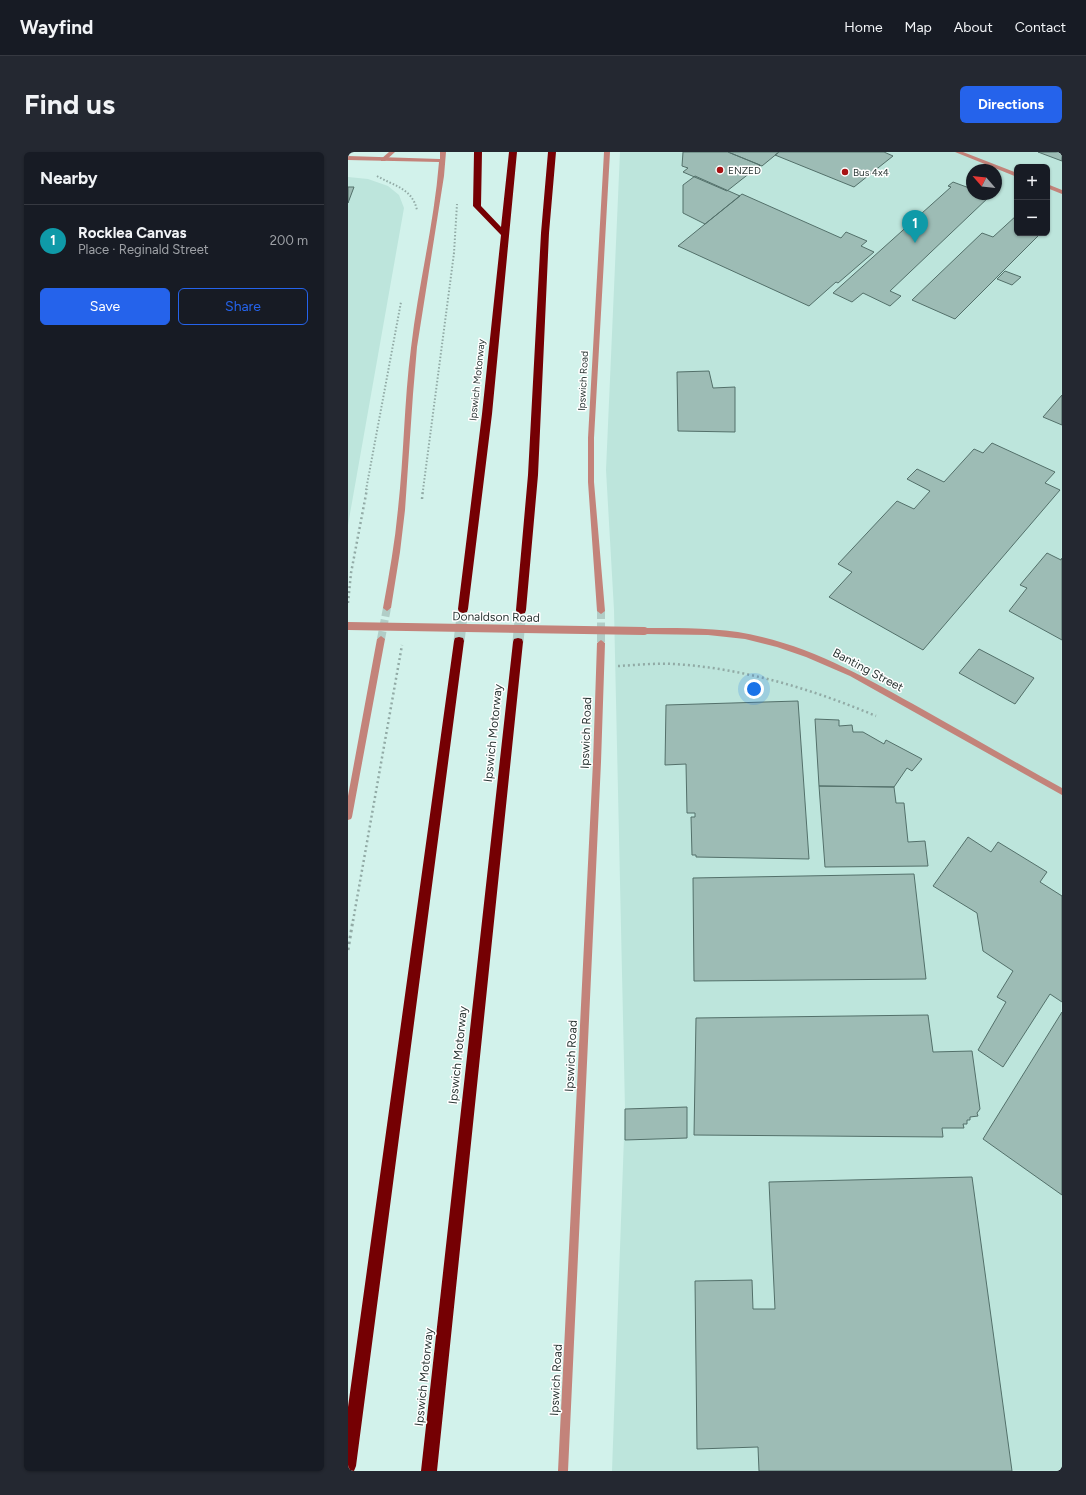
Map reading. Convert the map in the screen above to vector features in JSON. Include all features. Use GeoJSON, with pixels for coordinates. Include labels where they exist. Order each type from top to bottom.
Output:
{"type":"FeatureCollection","features":[{"type":"Feature","properties":{"kind":"highway"},"geometry":{"type":"LineString","coordinates":[[478,152],[477,206],[504,234]]}},
{"type":"Feature","properties":{"kind":"highway","name":"Ipswich Motorway"},"geometry":{"type":"LineString","coordinates":[[463,609],[487,414],[513,152]]}},
{"type":"Feature","properties":{"kind":"highway"},"geometry":{"type":"LineString","coordinates":[[520,610],[533,475],[545,233],[552,152]]}},
{"type":"Feature","properties":{"kind":"highway"},"geometry":{"type":"LineString","coordinates":[[348,1466],[459,641]]}},
{"type":"Feature","properties":{"kind":"highway","name":"Ipswich Motorway"},"geometry":{"type":"LineString","coordinates":[[429,1471],[518,642]]}},
{"type":"Feature","properties":{"kind":"street"},"geometry":{"type":"LineString","coordinates":[[383,160],[392,152]]}},
{"type":"Feature","properties":{"kind":"street"},"geometry":{"type":"LineString","coordinates":[[387,608],[399,533],[405,474],[407,416],[414,351],[438,201],[443,152]]}},
{"type":"Feature","properties":{"kind":"street","name":"Ipswich Road"},"geometry":{"type":"LineString","coordinates":[[601,611],[591,482],[591,438],[607,152]]}},
{"type":"Feature","properties":{"kind":"street"},"geometry":{"type":"LineString","coordinates":[[958,152],[1014,174]]}},
{"type":"Feature","properties":{"kind":"street"},"geometry":{"type":"LineString","coordinates":[[348,158],[442,161]]}},
{"type":"Feature","properties":{"kind":"street"},"geometry":{"type":"LineString","coordinates":[[1050,187],[1062,192]]}},
{"type":"Feature","properties":{"kind":"street","name":"Donaldson Road"},"geometry":{"type":"LineString","coordinates":[[348,626],[644,631]]}},
{"type":"Feature","properties":{"kind":"street","name":"Banting Street"},"geometry":{"type":"LineString","coordinates":[[644,631],[730,634],[760,639],[824,660],[859,677],[1062,792]]}},
{"type":"Feature","properties":{"kind":"street"},"geometry":{"type":"LineString","coordinates":[[348,817],[381,639]]}},
{"type":"Feature","properties":{"kind":"street","name":"Ipswich Road"},"geometry":{"type":"LineString","coordinates":[[564,1471],[597,770],[601,643]]}},
{"type":"Feature","properties":{"kind":"path"},"geometry":{"type":"LineString","coordinates":[[383,160],[377,177],[403,188],[411,195],[415,201],[417,214]]}},
{"type":"Feature","properties":{"kind":"path"},"geometry":{"type":"LineString","coordinates":[[422,506],[454,253],[457,199]]}},
{"type":"Feature","properties":{"kind":"path"},"geometry":{"type":"LineString","coordinates":[[348,603],[349,586],[402,298]]}},
{"type":"Feature","properties":{"kind":"path"},"geometry":{"type":"LineString","coordinates":[[348,950],[402,642]]}},
{"type":"Feature","properties":{"kind":"path"},"geometry":{"type":"LineString","coordinates":[[630,666],[671,664],[710,667],[758,677],[844,702],[876,716]]}},
{"type":"Feature","properties":{"kind":"shaded area"},"geometry":{"type":"Polygon","coordinates":[[[620,152],[1062,152],[1062,1471],[612,1471],[625,1109],[614,610],[606,470],[620,152]]]}},
{"type":"Feature","properties":{"kind":"shaded area"},"geometry":{"type":"Polygon","coordinates":[[[348,177],[368,179],[388,186],[399,195],[404,208],[348,525],[348,177]]]}},
{"type":"Feature","properties":{"kind":"building","name":"ENZED"},"geometry":{"type":"Polygon","coordinates":[[[683,152],[728,152],[760,165],[727,191],[683,172],[688,168],[682,166],[683,152]]]}},
{"type":"Feature","properties":{"kind":"building"},"geometry":{"type":"Polygon","coordinates":[[[728,152],[779,152],[762,166],[728,152]]]}},
{"type":"Feature","properties":{"kind":"building","name":"Bus 4x4"},"geometry":{"type":"Polygon","coordinates":[[[779,152],[884,152],[893,156],[854,187],[775,155],[779,152]]]}},
{"type":"Feature","properties":{"kind":"building"},"geometry":{"type":"Polygon","coordinates":[[[1038,152],[1062,152],[1062,161],[1038,152]]]}},
{"type":"Feature","properties":{"kind":"building"},"geometry":{"type":"Polygon","coordinates":[[[695,176],[740,196],[705,224],[683,213],[683,185],[695,176]]]}},
{"type":"Feature","properties":{"kind":"building"},"geometry":{"type":"Polygon","coordinates":[[[953,182],[966,187],[966,200],[986,200],[890,291],[901,296],[890,306],[863,293],[852,302],[833,293],[951,187],[948,186],[953,182]]]}},
{"type":"Feature","properties":{"kind":"building"},"geometry":{"type":"Polygon","coordinates":[[[348,187],[354,187],[348,203],[348,187]]]}},
{"type":"Feature","properties":{"kind":"building"},"geometry":{"type":"Polygon","coordinates":[[[742,194],[841,238],[846,232],[867,241],[861,246],[874,252],[838,283],[836,282],[809,306],[678,246],[742,194]]]}},
{"type":"Feature","properties":{"kind":"building"},"geometry":{"type":"Polygon","coordinates":[[[1014,218],[1014,236],[1038,236],[955,319],[912,300],[982,233],[993,237],[1014,218]]]}},
{"type":"Feature","properties":{"kind":"building"},"geometry":{"type":"Polygon","coordinates":[[[1005,271],[1021,277],[1012,285],[997,279],[1005,271]]]}},
{"type":"Feature","properties":{"kind":"building"},"geometry":{"type":"Polygon","coordinates":[[[709,371],[713,388],[735,387],[735,432],[678,431],[677,372],[709,371]]]}},
{"type":"Feature","properties":{"kind":"building"},"geometry":{"type":"Polygon","coordinates":[[[1062,395],[1062,425],[1043,417],[1062,395]]]}},
{"type":"Feature","properties":{"kind":"building"},"geometry":{"type":"Polygon","coordinates":[[[992,443],[1055,472],[1045,483],[1060,490],[923,650],[829,597],[852,572],[838,564],[897,501],[914,509],[930,491],[907,479],[917,469],[944,482],[974,449],[983,453],[992,443]]]}},
{"type":"Feature","properties":{"kind":"building"},"geometry":{"type":"Polygon","coordinates":[[[1047,553],[1061,560],[1062,558],[1062,640],[1009,611],[1027,588],[1020,585],[1047,553]]]}},
{"type":"Feature","properties":{"kind":"building"},"geometry":{"type":"Polygon","coordinates":[[[979,649],[1034,678],[1015,704],[959,673],[979,649]]]}},
{"type":"Feature","properties":{"kind":"building"},"geometry":{"type":"Polygon","coordinates":[[[798,701],[809,859],[696,857],[696,855],[692,855],[691,817],[695,817],[695,813],[687,813],[686,764],[665,765],[666,705],[798,701]]]}},
{"type":"Feature","properties":{"kind":"building"},"geometry":{"type":"Polygon","coordinates":[[[815,719],[839,720],[839,726],[852,725],[853,732],[863,732],[884,744],[886,740],[922,759],[912,771],[907,768],[894,787],[819,786],[815,719]]]}},
{"type":"Feature","properties":{"kind":"building"},"geometry":{"type":"Polygon","coordinates":[[[819,786],[894,787],[896,803],[904,803],[908,842],[925,841],[928,866],[825,867],[819,786]]]}},
{"type":"Feature","properties":{"kind":"building"},"geometry":{"type":"Polygon","coordinates":[[[968,837],[991,852],[998,842],[1047,872],[1040,882],[1062,896],[1062,1002],[1050,994],[1003,1067],[978,1050],[1006,1002],[997,997],[1013,971],[983,951],[977,913],[933,886],[968,837]]]}},
{"type":"Feature","properties":{"kind":"building"},"geometry":{"type":"Polygon","coordinates":[[[914,874],[926,979],[694,981],[693,878],[914,874]]]}},
{"type":"Feature","properties":{"kind":"building"},"geometry":{"type":"Polygon","coordinates":[[[1062,1012],[1062,1195],[983,1139],[1062,1012]]]}},
{"type":"Feature","properties":{"kind":"building"},"geometry":{"type":"Polygon","coordinates":[[[928,1015],[933,1052],[972,1051],[980,1109],[977,1113],[978,1116],[970,1117],[970,1120],[967,1120],[967,1124],[963,1124],[964,1128],[942,1128],[943,1137],[694,1135],[696,1018],[928,1015]]]}},
{"type":"Feature","properties":{"kind":"building"},"geometry":{"type":"Polygon","coordinates":[[[687,1107],[687,1138],[625,1140],[625,1109],[687,1107]]]}},
{"type":"Feature","properties":{"kind":"building"},"geometry":{"type":"Polygon","coordinates":[[[972,1177],[1012,1471],[759,1471],[758,1447],[697,1449],[695,1281],[752,1280],[753,1309],[775,1309],[769,1182],[972,1177]]]}},
{"type":"Feature","properties":{"kind":"tunnel"},"geometry":{"type":"LineString","coordinates":[[381,639],[387,608]]}},
{"type":"Feature","properties":{"kind":"tunnel"},"geometry":{"type":"LineString","coordinates":[[459,641],[463,609]]}},
{"type":"Feature","properties":{"kind":"tunnel"},"geometry":{"type":"LineString","coordinates":[[518,642],[521,610]]}},
{"type":"Feature","properties":{"kind":"tunnel"},"geometry":{"type":"LineString","coordinates":[[601,611],[601,643]]}},
{"type":"Feature","properties":{"kind":"place","name":"ENZED"},"geometry":{"type":"Point","coordinates":[720,170]}},
{"type":"Feature","properties":{"kind":"place","name":"Bus 4x4"},"geometry":{"type":"Point","coordinates":[845,172]}},
{"type":"Feature","properties":{"kind":"place","name":"Rocklea Canvas"},"geometry":{"type":"Point","coordinates":[915,243]}}]}
